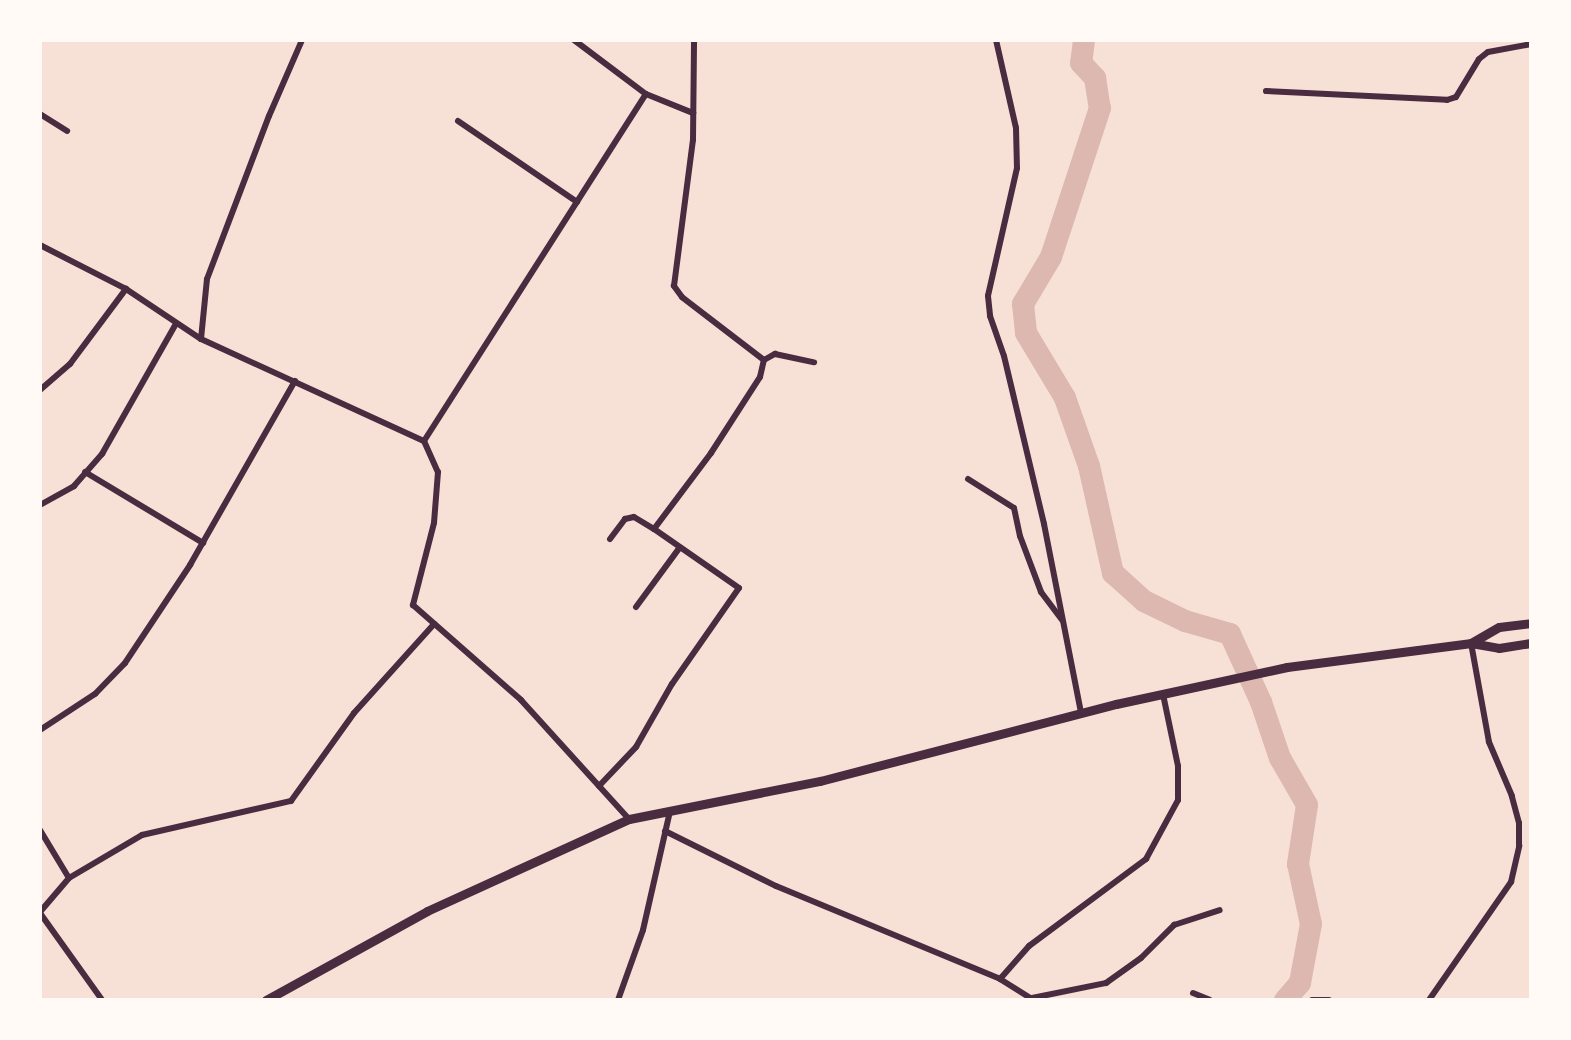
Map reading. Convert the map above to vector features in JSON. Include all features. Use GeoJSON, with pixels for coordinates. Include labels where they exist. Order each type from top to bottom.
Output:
{"type":"FeatureCollection","features":[{"type":"Feature","properties":{"kind":"main road"},"geometry":{"type":"LineString","coordinates":[[1471,643],[1499,627],[1531,623]]}},
{"type":"Feature","properties":{"kind":"main road"},"geometry":{"type":"LineString","coordinates":[[266,1000],[427,911],[629,819],[820,781],[1081,713],[1287,667],[1471,643],[1499,648],[1531,643]]}},
{"type":"Feature","properties":{"kind":"street"},"geometry":{"type":"LineString","coordinates":[[201,339],[207,279],[269,116],[302,40]]}},
{"type":"Feature","properties":{"kind":"street"},"geometry":{"type":"LineString","coordinates":[[574,40],[646,94],[693,113]]}},
{"type":"Feature","properties":{"kind":"street"},"geometry":{"type":"LineString","coordinates":[[694,40],[690,178],[674,286],[682,297],[764,360]]}},
{"type":"Feature","properties":{"kind":"street"},"geometry":{"type":"LineString","coordinates":[[996,40],[1016,128],[1017,168],[988,296],[990,316],[1004,356],[1064,622],[1081,713]]}},
{"type":"Feature","properties":{"kind":"street"},"geometry":{"type":"LineString","coordinates":[[1266,91],[1447,100],[1456,97],[1479,59],[1488,52],[1531,44]]}},
{"type":"Feature","properties":{"kind":"street"},"geometry":{"type":"LineString","coordinates":[[424,441],[646,94]]}},
{"type":"Feature","properties":{"kind":"street"},"geometry":{"type":"LineString","coordinates":[[40,114],[67,131]]}},
{"type":"Feature","properties":{"kind":"street"},"geometry":{"type":"LineString","coordinates":[[458,121],[577,202]]}},
{"type":"Feature","properties":{"kind":"street"},"geometry":{"type":"LineString","coordinates":[[40,245],[126,289],[201,339],[424,441],[438,472],[434,523],[413,605],[521,700],[629,819]]}},
{"type":"Feature","properties":{"kind":"street"},"geometry":{"type":"LineString","coordinates":[[40,390],[70,364],[126,289]]}},
{"type":"Feature","properties":{"kind":"street"},"geometry":{"type":"LineString","coordinates":[[40,505],[74,486],[102,454],[176,324]]}},
{"type":"Feature","properties":{"kind":"street"},"geometry":{"type":"LineString","coordinates":[[654,529],[711,453],[760,377],[764,360],[775,354],[814,362]]}},
{"type":"Feature","properties":{"kind":"street"},"geometry":{"type":"LineString","coordinates":[[40,730],[95,694],[116,674],[203,543],[295,381]]}},
{"type":"Feature","properties":{"kind":"street"},"geometry":{"type":"LineString","coordinates":[[85,472],[203,543]]}},
{"type":"Feature","properties":{"kind":"street"},"geometry":{"type":"LineString","coordinates":[[968,479],[1014,508],[1020,536],[1041,592],[1064,622]]}},
{"type":"Feature","properties":{"kind":"street"},"geometry":{"type":"LineString","coordinates":[[599,786],[636,747],[672,684],[739,588],[634,517],[625,519],[610,539]]}},
{"type":"Feature","properties":{"kind":"street"},"geometry":{"type":"LineString","coordinates":[[636,607],[680,547]]}},
{"type":"Feature","properties":{"kind":"street"},"geometry":{"type":"LineString","coordinates":[[102,1000],[40,913],[69,878],[142,835],[291,801],[354,713],[434,624]]}},
{"type":"Feature","properties":{"kind":"street"},"geometry":{"type":"LineString","coordinates":[[1429,1000],[1511,882],[1519,846],[1519,823],[1512,796],[1489,742],[1471,643]]}},
{"type":"Feature","properties":{"kind":"street"},"geometry":{"type":"LineString","coordinates":[[1000,979],[1029,946],[1146,859],[1178,800],[1178,766],[1163,694]]}},
{"type":"Feature","properties":{"kind":"street"},"geometry":{"type":"LineString","coordinates":[[618,1000],[643,930],[670,811]]}},
{"type":"Feature","properties":{"kind":"street"},"geometry":{"type":"LineString","coordinates":[[40,830],[69,878]]}},
{"type":"Feature","properties":{"kind":"street"},"geometry":{"type":"LineString","coordinates":[[665,831],[776,886],[1000,979],[1033,999],[1106,983],[1141,958],[1174,925],[1220,910]]}},
{"type":"Feature","properties":{"kind":"street"},"geometry":{"type":"LineString","coordinates":[[1193,993],[1210,1000]]}},
{"type":"Feature","properties":{"kind":"street"},"geometry":{"type":"LineString","coordinates":[[1312,1000],[1329,1000]]}},
{"type":"Feature","properties":{"kind":"waterway"},"geometry":{"type":"LineString","coordinates":[[1084,40],[1081,63],[1095,78],[1100,108],[1051,257],[1023,304],[1026,333],[1065,398],[1089,466],[1113,573],[1144,601],[1185,621],[1230,634],[1261,702],[1280,758],[1307,805],[1298,864],[1311,924],[1300,983],[1285,1000]]}}]}
